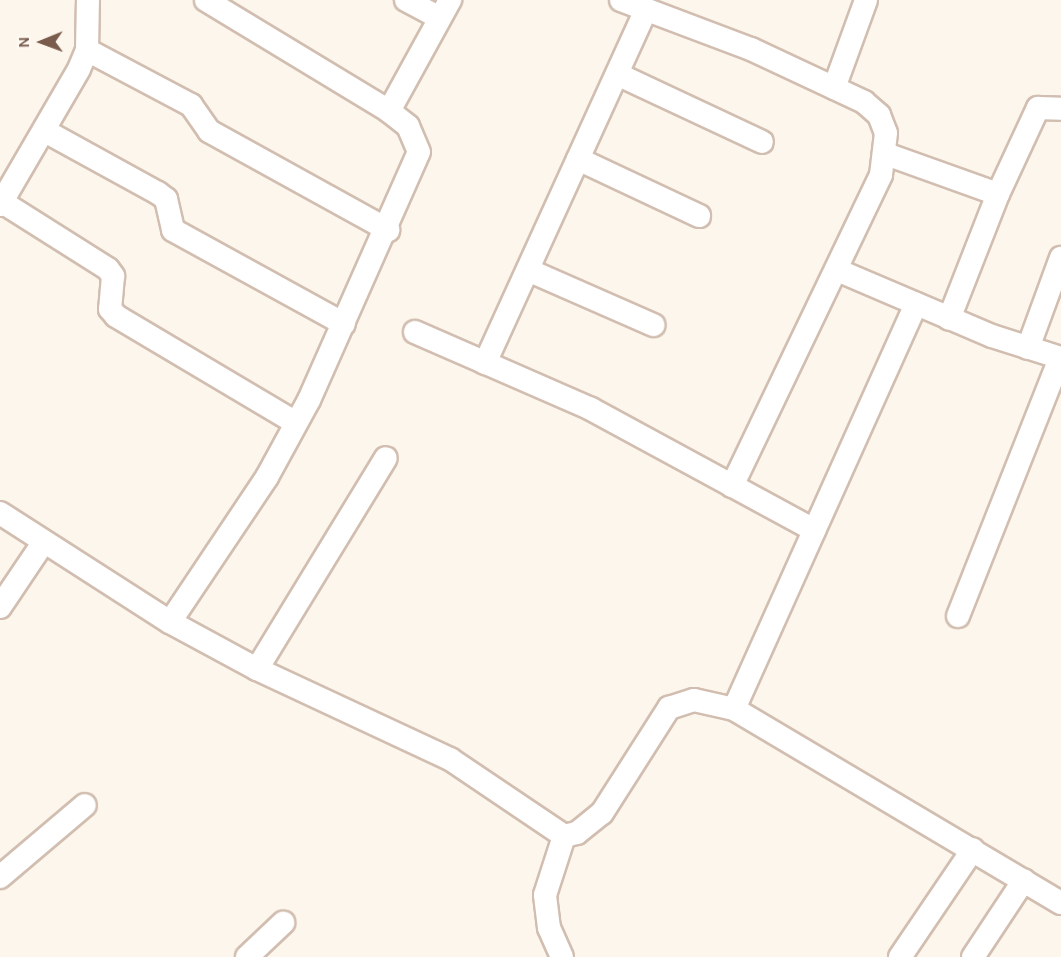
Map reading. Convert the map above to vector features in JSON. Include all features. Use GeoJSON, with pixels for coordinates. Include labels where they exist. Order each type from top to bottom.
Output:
{"type":"FeatureCollection","features":[{"type":"Feature","properties":{"kind":"street"},"geometry":{"type":"LineString","coordinates":[[88,0],[87,50],[45,131],[1,204],[108,269],[113,276],[110,309],[116,316],[296,423]]}},
{"type":"Feature","properties":{"kind":"street"},"geometry":{"type":"LineString","coordinates":[[170,622],[296,423],[388,230],[418,152],[408,126],[389,111],[206,0]]}},
{"type":"Feature","properties":{"kind":"street"},"geometry":{"type":"LineString","coordinates":[[389,111],[445,9],[406,0]]}},
{"type":"Feature","properties":{"kind":"street"},"geometry":{"type":"LineString","coordinates":[[621,0],[751,49],[834,88],[879,115],[886,154],[837,270],[732,486]]}},
{"type":"Feature","properties":{"kind":"street"},"geometry":{"type":"LineString","coordinates":[[834,88],[866,0]]}},
{"type":"Feature","properties":{"kind":"street"},"geometry":{"type":"LineString","coordinates":[[485,363],[646,10]]}},
{"type":"Feature","properties":{"kind":"street"},"geometry":{"type":"LineString","coordinates":[[87,50],[191,105],[209,131],[388,230]]}},
{"type":"Feature","properties":{"kind":"street"},"geometry":{"type":"LineString","coordinates":[[617,74],[762,142]]}},
{"type":"Feature","properties":{"kind":"street"},"geometry":{"type":"LineString","coordinates":[[949,319],[998,194],[1038,108],[1061,109]]}},
{"type":"Feature","properties":{"kind":"street"},"geometry":{"type":"LineString","coordinates":[[45,131],[166,199],[173,230],[344,324]]}},
{"type":"Feature","properties":{"kind":"street"},"geometry":{"type":"LineString","coordinates":[[886,154],[998,194]]}},
{"type":"Feature","properties":{"kind":"street"},"geometry":{"type":"LineString","coordinates":[[578,159],[699,216]]}},
{"type":"Feature","properties":{"kind":"street"},"geometry":{"type":"LineString","coordinates":[[1028,348],[1061,258]]}},
{"type":"Feature","properties":{"kind":"street"},"geometry":{"type":"LineString","coordinates":[[528,270],[653,325]]}},
{"type":"Feature","properties":{"kind":"street"},"geometry":{"type":"LineString","coordinates":[[837,270],[949,319],[1060,358],[958,616]]}},
{"type":"Feature","properties":{"kind":"street"},"geometry":{"type":"LineString","coordinates":[[734,709],[916,304]]}},
{"type":"Feature","properties":{"kind":"street"},"geometry":{"type":"LineString","coordinates":[[415,332],[591,409],[814,530]]}},
{"type":"Feature","properties":{"kind":"street"},"geometry":{"type":"LineString","coordinates":[[257,669],[386,458]]}},
{"type":"Feature","properties":{"kind":"street"},"geometry":{"type":"LineString","coordinates":[[0,513],[43,543],[170,622],[257,669],[450,759],[564,836],[577,833],[602,813],[669,708],[694,699],[734,709],[1061,903]]}},
{"type":"Feature","properties":{"kind":"street"},"geometry":{"type":"LineString","coordinates":[[0,608],[43,543]]}},
{"type":"Feature","properties":{"kind":"street"},"geometry":{"type":"LineString","coordinates":[[0,877],[85,805]]}},
{"type":"Feature","properties":{"kind":"street"},"geometry":{"type":"LineString","coordinates":[[562,957],[549,928],[545,895],[564,836]]}},
{"type":"Feature","properties":{"kind":"street"},"geometry":{"type":"LineString","coordinates":[[900,957],[973,849]]}},
{"type":"Feature","properties":{"kind":"street"},"geometry":{"type":"LineString","coordinates":[[973,957],[1024,880]]}},
{"type":"Feature","properties":{"kind":"street"},"geometry":{"type":"LineString","coordinates":[[247,957],[283,923]]}}]}
